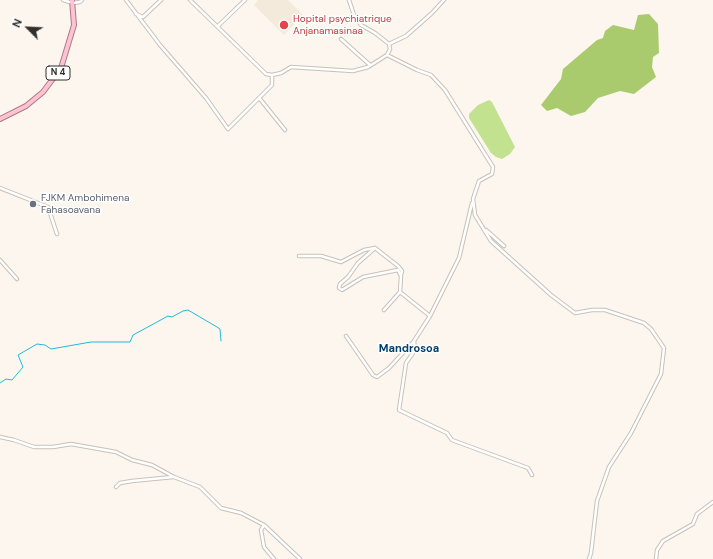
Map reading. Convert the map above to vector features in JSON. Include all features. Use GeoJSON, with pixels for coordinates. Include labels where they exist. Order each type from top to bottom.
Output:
{"type":"FeatureCollection","features":[{"type":"Feature","properties":{"kind":"main road","name":"N 4"},"geometry":{"type":"LineString","coordinates":[[0,119],[26,106],[43,92],[61,68],[74,25],[72,1]]}},
{"type":"Feature","properties":{"kind":"street"},"geometry":{"type":"LineString","coordinates":[[63,0],[80,2],[82,0]]}},
{"type":"Feature","properties":{"kind":"street"},"geometry":{"type":"LineString","coordinates":[[126,0],[134,13],[206,98],[228,129],[260,99],[272,85],[272,75]]}},
{"type":"Feature","properties":{"kind":"street"},"geometry":{"type":"LineString","coordinates":[[134,13],[143,17],[161,0]]}},
{"type":"Feature","properties":{"kind":"street"},"geometry":{"type":"LineString","coordinates":[[190,0],[266,74],[272,75],[290,67],[353,70],[370,65],[387,55],[390,49],[389,44],[375,33],[361,25],[354,15],[349,0]]}},
{"type":"Feature","properties":{"kind":"street"},"geometry":{"type":"LineString","coordinates":[[218,26],[246,0]]}},
{"type":"Feature","properties":{"kind":"street"},"geometry":{"type":"LineString","coordinates":[[389,44],[406,36],[427,18],[444,0]]}},
{"type":"Feature","properties":{"kind":"street"},"geometry":{"type":"LineString","coordinates":[[341,39],[370,65]]}},
{"type":"Feature","properties":{"kind":"street"},"geometry":{"type":"LineString","coordinates":[[346,336],[370,372],[377,377],[389,368],[414,341],[430,316],[460,258],[471,214],[473,199],[479,181],[492,174],[493,167],[436,79],[431,74],[417,70],[387,55]]}},
{"type":"Feature","properties":{"kind":"street"},"geometry":{"type":"LineString","coordinates":[[260,99],[285,130]]}},
{"type":"Feature","properties":{"kind":"street"},"geometry":{"type":"LineString","coordinates":[[0,188],[48,207],[57,234]]}},
{"type":"Feature","properties":{"kind":"street"},"geometry":{"type":"LineString","coordinates":[[473,199],[475,215],[491,241],[551,295],[575,313],[605,310],[644,323],[651,329],[664,348],[661,374],[631,433],[610,467],[597,501],[589,559]]}},
{"type":"Feature","properties":{"kind":"street"},"geometry":{"type":"LineString","coordinates":[[484,228],[504,246]]}},
{"type":"Feature","properties":{"kind":"street"},"geometry":{"type":"LineString","coordinates":[[375,248],[358,263],[348,277],[340,284],[339,288],[342,290],[363,277],[378,273],[398,270],[401,276]]}},
{"type":"Feature","properties":{"kind":"street"},"geometry":{"type":"LineString","coordinates":[[299,256],[321,256],[341,262],[364,250],[375,248],[398,266],[402,271],[400,292],[384,310]]}},
{"type":"Feature","properties":{"kind":"street"},"geometry":{"type":"LineString","coordinates":[[0,260],[18,279]]}},
{"type":"Feature","properties":{"kind":"street"},"geometry":{"type":"LineString","coordinates":[[400,292],[430,316]]}},
{"type":"Feature","properties":{"kind":"street"},"geometry":{"type":"LineString","coordinates":[[414,341],[415,350],[406,363],[399,410],[447,433],[452,440],[528,468],[532,475]]}},
{"type":"Feature","properties":{"kind":"street"},"geometry":{"type":"LineString","coordinates":[[0,437],[34,447],[53,447],[71,444],[116,452],[132,460],[152,465],[174,477],[200,487],[221,508],[242,513],[264,525],[300,559]]}},
{"type":"Feature","properties":{"kind":"street"},"geometry":{"type":"LineString","coordinates":[[116,487],[120,483],[174,477]]}},
{"type":"Feature","properties":{"kind":"street"},"geometry":{"type":"LineString","coordinates":[[656,559],[657,550],[663,541],[693,524],[697,514],[713,502]]}},
{"type":"Feature","properties":{"kind":"street"},"geometry":{"type":"LineString","coordinates":[[264,525],[261,530],[264,547],[274,559]]}},
{"type":"Feature","properties":{"kind":"shaded area","name":"Hopital psychiatrique Anjanamasinaa"},"geometry":{"type":"Polygon","coordinates":[[[258,0],[288,0],[303,15],[284,35],[254,5],[258,0]]]}},
{"type":"Feature","properties":{"kind":"green space"},"geometry":{"type":"Polygon","coordinates":[[[649,14],[658,24],[659,53],[653,57],[652,67],[656,77],[634,94],[620,91],[598,98],[585,112],[571,116],[557,108],[547,111],[541,105],[561,79],[563,69],[597,40],[603,38],[605,31],[613,25],[634,30],[638,15],[649,14]]]}},
{"type":"Feature","properties":{"kind":"green space"},"geometry":{"type":"Polygon","coordinates":[[[489,100],[492,102],[515,147],[510,154],[502,159],[491,153],[469,118],[469,114],[478,105],[489,100]]]}},
{"type":"Feature","properties":{"kind":"waterway"},"geometry":{"type":"LineString","coordinates":[[0,383],[6,379],[12,380],[23,367],[18,355],[37,344],[45,345],[51,349],[91,342],[130,342],[133,335],[168,316],[172,317],[188,310],[220,329],[221,341]]}},
{"type":"Feature","properties":{"kind":"place","name":"Hopital psychiatrique Anjanamasinaa"},"geometry":{"type":"Point","coordinates":[284,25]}},
{"type":"Feature","properties":{"kind":"place","name":"FJKM Ambohimena Fahasoavana"},"geometry":{"type":"Point","coordinates":[33,204]}},
{"type":"Feature","properties":{"kind":"district","name":"Mandrosoa"},"geometry":{"type":"Point","coordinates":[409,349]}}]}
